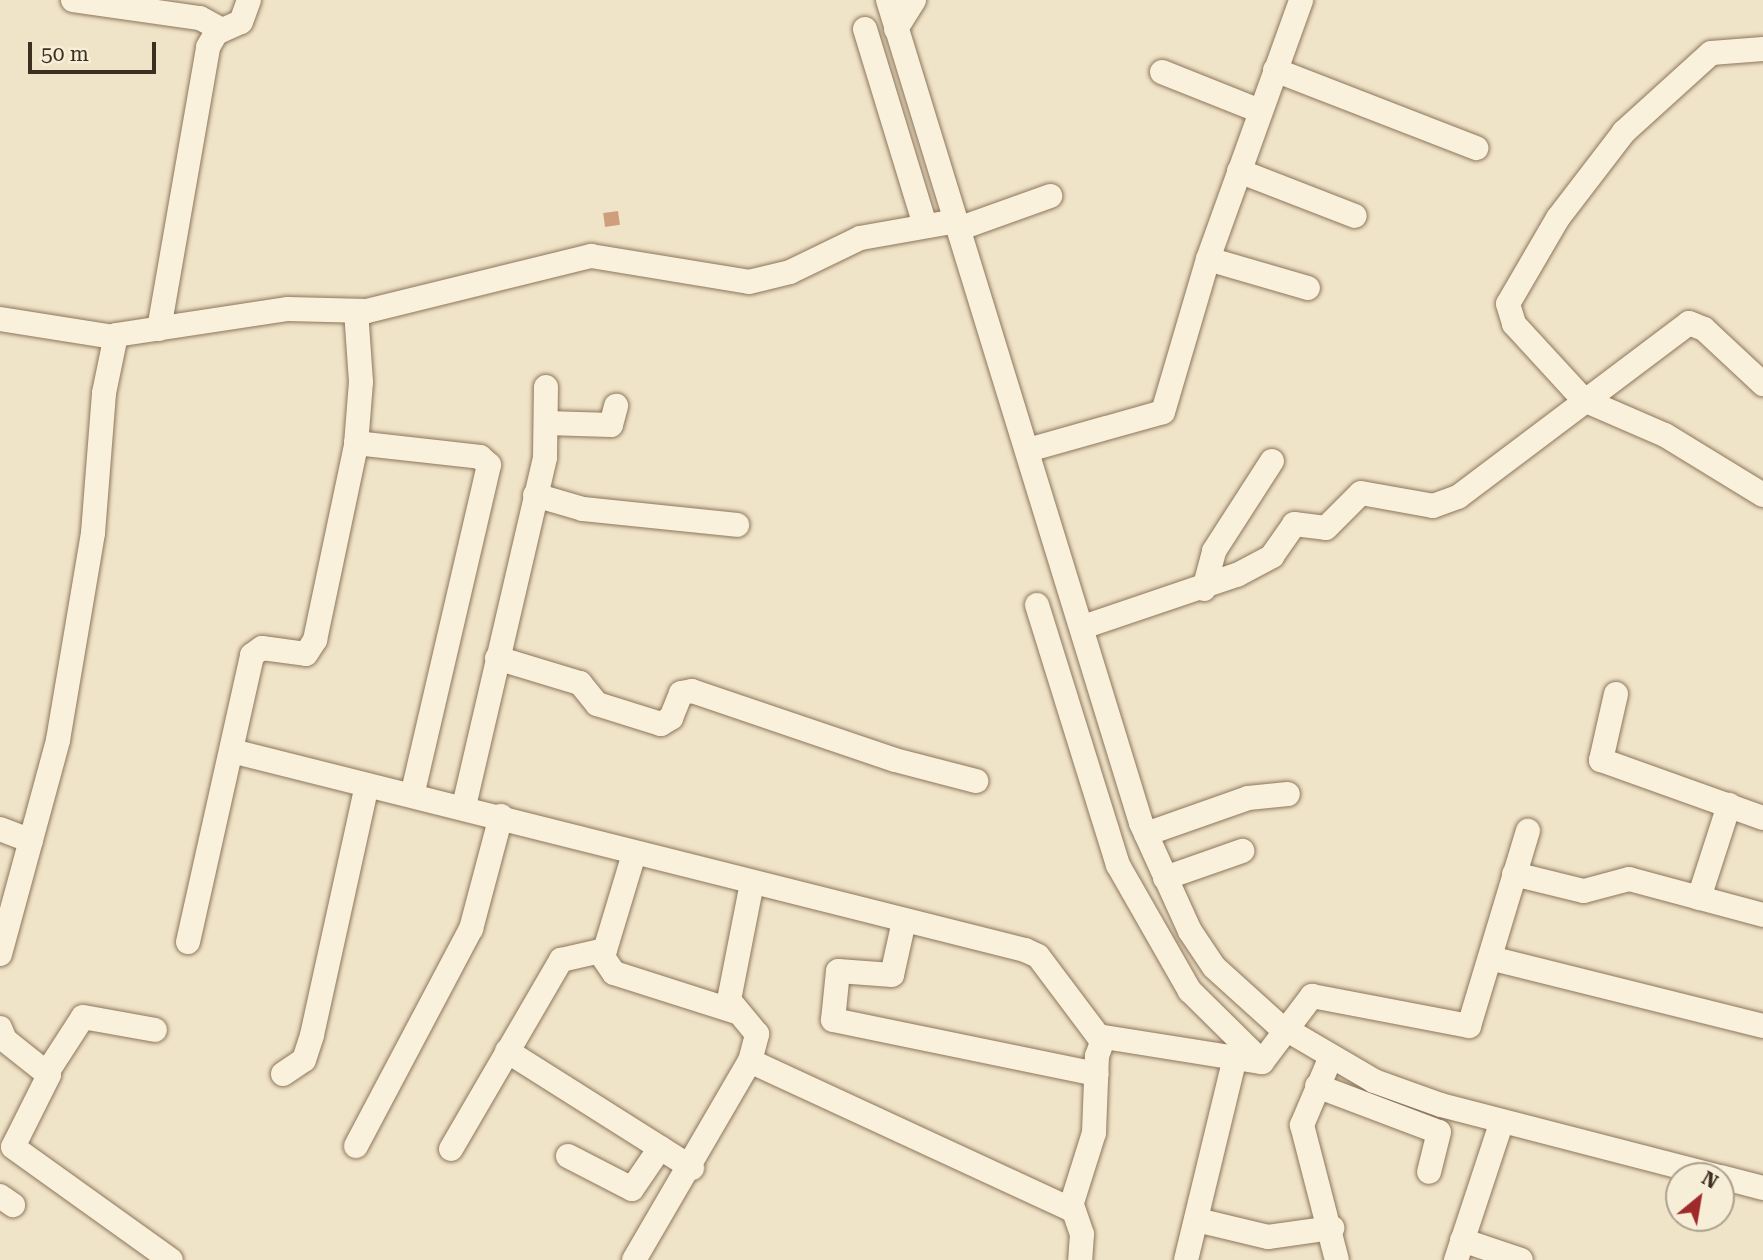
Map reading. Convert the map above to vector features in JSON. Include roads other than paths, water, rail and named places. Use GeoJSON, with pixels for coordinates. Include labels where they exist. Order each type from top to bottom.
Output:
{"type":"FeatureCollection","features":[{"type":"Feature","properties":{"kind":"street"},"geometry":{"type":"LineString","coordinates":[[73,0],[192,16],[222,30]]}},
{"type":"Feature","properties":{"kind":"street"},"geometry":{"type":"LineString","coordinates":[[159,328],[208,47],[222,30],[241,22],[249,0]]}},
{"type":"Feature","properties":{"kind":"street"},"geometry":{"type":"LineString","coordinates":[[887,0],[1146,834],[1165,878],[1214,967],[1278,1047]]}},
{"type":"Feature","properties":{"kind":"street"},"geometry":{"type":"LineString","coordinates":[[896,29],[914,0]]}},
{"type":"Feature","properties":{"kind":"street"},"geometry":{"type":"LineString","coordinates":[[1028,450],[1163,412],[1208,259],[1301,0]]}},
{"type":"Feature","properties":{"kind":"street"},"geometry":{"type":"LineString","coordinates":[[864,29],[925,225]]}},
{"type":"Feature","properties":{"kind":"street"},"geometry":{"type":"LineString","coordinates":[[1763,49],[1711,53],[1624,132],[1512,290],[1508,313],[1514,324],[1584,400],[1665,435],[1763,495]]}},
{"type":"Feature","properties":{"kind":"street"},"geometry":{"type":"LineString","coordinates":[[1275,70],[1476,148]]}},
{"type":"Feature","properties":{"kind":"street"},"geometry":{"type":"LineString","coordinates":[[1162,72],[1260,111]]}},
{"type":"Feature","properties":{"kind":"street"},"geometry":{"type":"LineString","coordinates":[[1239,171],[1355,216]]}},
{"type":"Feature","properties":{"kind":"street"},"geometry":{"type":"LineString","coordinates":[[0,319],[114,337],[288,309],[356,311],[591,256],[749,282],[799,268],[860,238],[925,225],[957,225],[1050,196]]}},
{"type":"Feature","properties":{"kind":"street"},"geometry":{"type":"LineString","coordinates":[[1208,259],[1308,288]]}},
{"type":"Feature","properties":{"kind":"street"},"geometry":{"type":"LineString","coordinates":[[188,942],[253,655],[262,648],[306,654],[313,648],[356,443],[361,382],[356,311]]}},
{"type":"Feature","properties":{"kind":"street"},"geometry":{"type":"LineString","coordinates":[[1083,627],[1205,589],[1269,559],[1297,522],[1326,528],[1361,494],[1433,506],[1458,497],[1689,323],[1704,329],[1763,384]]}},
{"type":"Feature","properties":{"kind":"street"},"geometry":{"type":"LineString","coordinates":[[0,954],[58,740],[89,555],[114,337]]}},
{"type":"Feature","properties":{"kind":"street"},"geometry":{"type":"LineString","coordinates":[[464,806],[535,495],[546,423],[546,387]]}},
{"type":"Feature","properties":{"kind":"street"},"geometry":{"type":"LineString","coordinates":[[546,423],[611,425],[616,406]]}},
{"type":"Feature","properties":{"kind":"street"},"geometry":{"type":"LineString","coordinates":[[356,443],[480,457],[489,465],[412,795]]}},
{"type":"Feature","properties":{"kind":"street"},"geometry":{"type":"LineString","coordinates":[[1205,589],[1214,551],[1272,461]]}},
{"type":"Feature","properties":{"kind":"street"},"geometry":{"type":"LineString","coordinates":[[535,495],[592,510],[737,525]]}},
{"type":"Feature","properties":{"kind":"street"},"geometry":{"type":"LineString","coordinates":[[1037,605],[1118,865],[1190,991],[1278,1047],[1439,1132],[1429,1172]]}},
{"type":"Feature","properties":{"kind":"street"},"geometry":{"type":"LineString","coordinates":[[497,658],[580,682],[597,704],[661,724],[671,718],[681,693],[692,691],[895,760],[976,781]]}},
{"type":"Feature","properties":{"kind":"street"},"geometry":{"type":"LineString","coordinates":[[1616,694],[1601,760],[1763,818]]}},
{"type":"Feature","properties":{"kind":"street"},"geometry":{"type":"LineString","coordinates":[[232,751],[464,806],[634,854],[1038,956],[1101,1040],[1094,1133],[1073,1208],[1082,1234],[1080,1260]]}},
{"type":"Feature","properties":{"kind":"street"},"geometry":{"type":"LineString","coordinates":[[283,1074],[303,1060],[312,1035],[367,785]]}},
{"type":"Feature","properties":{"kind":"street"},"geometry":{"type":"LineString","coordinates":[[1146,834],[1248,798],[1288,794]]}},
{"type":"Feature","properties":{"kind":"street"},"geometry":{"type":"LineString","coordinates":[[1699,898],[1729,805]]}},
{"type":"Feature","properties":{"kind":"street"},"geometry":{"type":"LineString","coordinates":[[356,1146],[471,929],[501,816]]}},
{"type":"Feature","properties":{"kind":"street"},"geometry":{"type":"LineString","coordinates":[[0,828],[31,841]]}},
{"type":"Feature","properties":{"kind":"street"},"geometry":{"type":"LineString","coordinates":[[1101,1040],[1117,1037],[1234,1062],[1278,1047],[1312,996],[1469,1026],[1528,831]]}},
{"type":"Feature","properties":{"kind":"street"},"geometry":{"type":"LineString","coordinates":[[1165,878],[1242,852]]}},
{"type":"Feature","properties":{"kind":"street"},"geometry":{"type":"LineString","coordinates":[[601,954],[634,854]]}},
{"type":"Feature","properties":{"kind":"street"},"geometry":{"type":"LineString","coordinates":[[1514,874],[1584,891],[1629,879],[1763,915]]}},
{"type":"Feature","properties":{"kind":"street"},"geometry":{"type":"LineString","coordinates":[[736,1012],[730,989],[752,884]]}},
{"type":"Feature","properties":{"kind":"street"},"geometry":{"type":"LineString","coordinates":[[904,921],[892,975],[838,971],[833,1020],[1097,1074]]}},
{"type":"Feature","properties":{"kind":"street"},"geometry":{"type":"LineString","coordinates":[[601,954],[614,973],[736,1012],[757,1034],[750,1061],[692,1168],[634,1260]]}},
{"type":"Feature","properties":{"kind":"street"},"geometry":{"type":"LineString","coordinates":[[452,1149],[565,956],[601,954]]}},
{"type":"Feature","properties":{"kind":"street"},"geometry":{"type":"LineString","coordinates":[[1490,958],[1763,1026]]}},
{"type":"Feature","properties":{"kind":"street"},"geometry":{"type":"LineString","coordinates":[[155,1030],[83,1017],[48,1071],[6,1151],[171,1260]]}},
{"type":"Feature","properties":{"kind":"street"},"geometry":{"type":"LineString","coordinates":[[0,1028],[5,1040],[48,1071]]}},
{"type":"Feature","properties":{"kind":"street"},"geometry":{"type":"LineString","coordinates":[[507,1051],[692,1168]]}},
{"type":"Feature","properties":{"kind":"street"},"geometry":{"type":"LineString","coordinates":[[750,1061],[1054,1206],[1073,1208]]}},
{"type":"Feature","properties":{"kind":"street"},"geometry":{"type":"LineString","coordinates":[[1186,1260],[1234,1062]]}},
{"type":"Feature","properties":{"kind":"street"},"geometry":{"type":"LineString","coordinates":[[1324,1073],[1441,1105],[1499,1129],[1665,1165]]}},
{"type":"Feature","properties":{"kind":"street"},"geometry":{"type":"LineString","coordinates":[[1324,1073],[1302,1125],[1332,1228],[1337,1260]]}},
{"type":"Feature","properties":{"kind":"street"},"geometry":{"type":"LineString","coordinates":[[1499,1129],[1459,1250],[1521,1260]]}},
{"type":"Feature","properties":{"kind":"street"},"geometry":{"type":"LineString","coordinates":[[568,1156],[632,1189],[660,1147]]}},
{"type":"Feature","properties":{"kind":"street"},"geometry":{"type":"LineString","coordinates":[[1735,1181],[1763,1188]]}},
{"type":"Feature","properties":{"kind":"street"},"geometry":{"type":"LineString","coordinates":[[1197,1220],[1268,1237],[1332,1228]]}}]}
